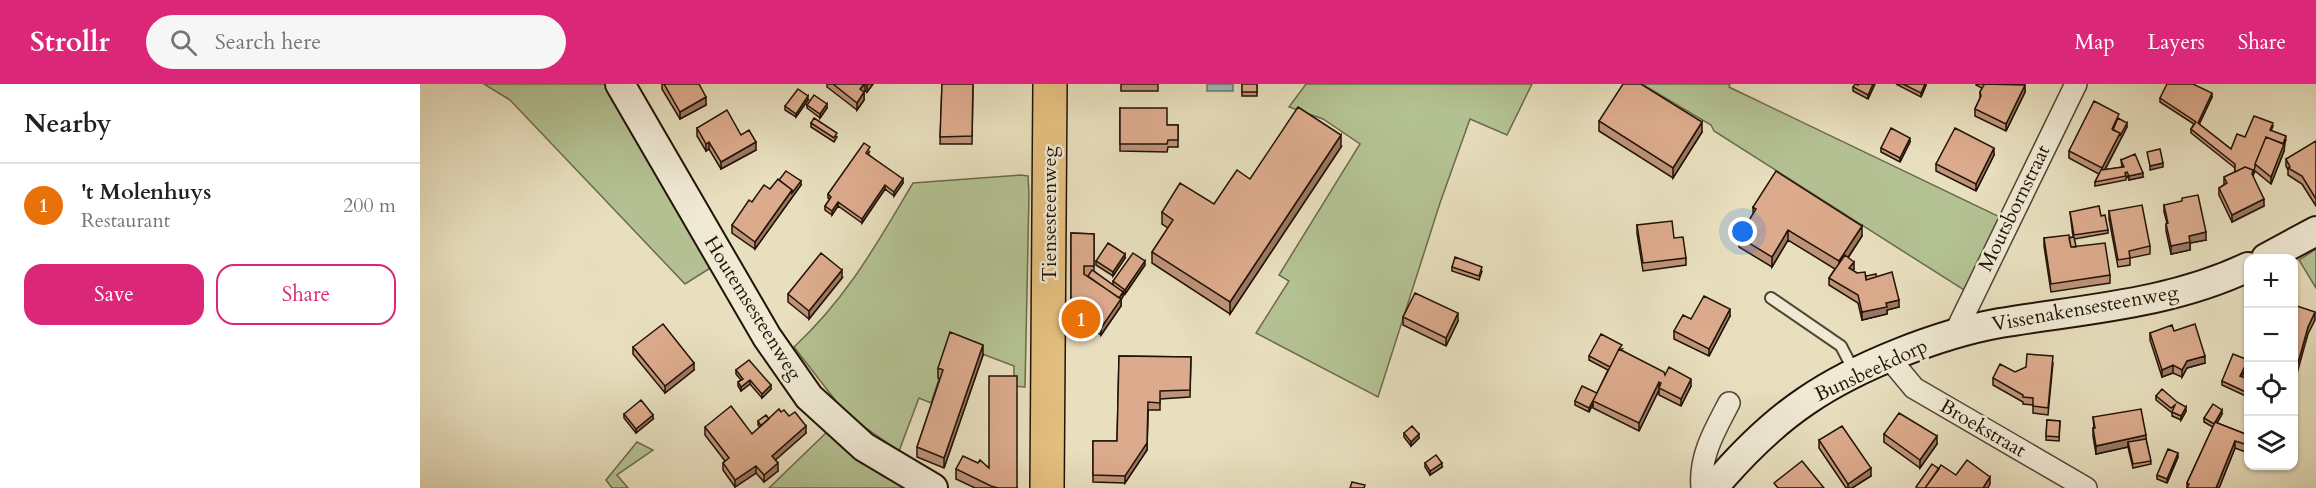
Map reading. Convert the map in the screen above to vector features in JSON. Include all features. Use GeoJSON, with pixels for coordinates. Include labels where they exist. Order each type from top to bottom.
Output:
{"type":"FeatureCollection","features":[{"type":"Feature","properties":{"kind":"main road","name":"Tiensesteenweg"},"geometry":{"type":"LineString","coordinates":[[1047,488],[1050,84]]}},
{"type":"Feature","properties":{"kind":"street","name":"Houtemsesteenweg"},"geometry":{"type":"LineString","coordinates":[[620,84],[767,337],[809,397],[864,447],[933,488]]}},
{"type":"Feature","properties":{"kind":"street","name":"Moutsbornstraat"},"geometry":{"type":"LineString","coordinates":[[1955,333],[2076,84]]}},
{"type":"Feature","properties":{"kind":"street"},"geometry":{"type":"LineString","coordinates":[[2273,254],[2316,231]]}},
{"type":"Feature","properties":{"kind":"street","name":"Vissenakensesteenweg"},"geometry":{"type":"LineString","coordinates":[[1955,333],[2147,301],[2244,268]]}},
{"type":"Feature","properties":{"kind":"street","name":"Bunsbeekdorp"},"geometry":{"type":"LineString","coordinates":[[1713,488],[1774,426],[1807,400],[1889,358],[1955,333]]}},
{"type":"Feature","properties":{"kind":"street","name":"Broekstraat"},"geometry":{"type":"LineString","coordinates":[[1889,358],[1914,388],[2086,488]]}},
{"type":"Feature","properties":{"kind":"street"},"geometry":{"type":"LineString","coordinates":[[1702,488],[1700,472],[1708,445],[1729,403]]}},
{"type":"Feature","properties":{"kind":"lane"},"geometry":{"type":"LineString","coordinates":[[1771,298],[1840,346],[1856,373]]}},
{"type":"Feature","properties":{"kind":"green space"},"geometry":{"type":"Polygon","coordinates":[[[484,84],[605,84],[712,267],[685,284],[510,100],[484,84]]]}},
{"type":"Feature","properties":{"kind":"green space"},"geometry":{"type":"Polygon","coordinates":[[[1306,84],[1532,84],[1507,135],[1470,119],[1440,203],[1378,397],[1256,333],[1289,281],[1279,275],[1360,144],[1323,119],[1289,107],[1306,84]]]}},
{"type":"Feature","properties":{"kind":"green space"},"geometry":{"type":"Polygon","coordinates":[[[1642,84],[1730,84],[1729,87],[2002,218],[1964,290],[1714,131],[1711,125],[1642,84]]]}},
{"type":"Feature","properties":{"kind":"green space"},"geometry":{"type":"Polygon","coordinates":[[[1028,176],[1029,194],[1025,387],[1014,386],[1014,366],[951,342],[931,403],[919,398],[899,451],[846,414],[794,347],[830,309],[860,270],[913,183],[1028,176]]]}},
{"type":"Feature","properties":{"kind":"green space"},"geometry":{"type":"Polygon","coordinates":[[[2316,249],[2316,288],[2299,260],[2316,249]]]}},
{"type":"Feature","properties":{"kind":"green space"},"geometry":{"type":"Polygon","coordinates":[[[828,431],[909,488],[769,488],[828,431]]]}},
{"type":"Feature","properties":{"kind":"green space"},"geometry":{"type":"Polygon","coordinates":[[[637,442],[653,450],[617,475],[628,488],[612,488],[606,480],[637,442]]]}},
{"type":"Feature","properties":{"kind":"water"},"geometry":{"type":"Polygon","coordinates":[[[1207,84],[1233,84],[1233,91],[1207,91],[1207,84]]]}},
{"type":"Feature","properties":{"kind":"building"},"geometry":{"type":"Polygon","coordinates":[[[664,84],[699,84],[706,97],[680,112],[664,84]]]}},
{"type":"Feature","properties":{"kind":"building"},"geometry":{"type":"Polygon","coordinates":[[[833,84],[864,84],[860,89],[864,92],[857,103],[833,84]]]}},
{"type":"Feature","properties":{"kind":"building"},"geometry":{"type":"Polygon","coordinates":[[[942,84],[973,84],[972,136],[940,137],[942,84]]]}},
{"type":"Feature","properties":{"kind":"building"},"geometry":{"type":"Polygon","coordinates":[[[1242,84],[1257,84],[1257,92],[1242,92],[1242,84]]]}},
{"type":"Feature","properties":{"kind":"building"},"geometry":{"type":"Polygon","coordinates":[[[1623,84],[1641,84],[1702,122],[1673,168],[1599,121],[1623,84]]]}},
{"type":"Feature","properties":{"kind":"building"},"geometry":{"type":"Polygon","coordinates":[[[1855,84],[1873,84],[1868,95],[1853,87],[1855,84]]]}},
{"type":"Feature","properties":{"kind":"building"},"geometry":{"type":"Polygon","coordinates":[[[1903,84],[1925,84],[1921,93],[1903,84]]]}},
{"type":"Feature","properties":{"kind":"building"},"geometry":{"type":"Polygon","coordinates":[[[1983,84],[2025,85],[2006,124],[1975,109],[1983,84]]]}},
{"type":"Feature","properties":{"kind":"building"},"geometry":{"type":"Polygon","coordinates":[[[2167,84],[2193,84],[2212,93],[2198,123],[2231,149],[2237,134],[2245,137],[2254,116],[2273,123],[2270,130],[2286,136],[2283,144],[2266,137],[2253,174],[2253,170],[2245,167],[2235,172],[2235,164],[2191,129],[2196,122],[2160,98],[2167,84]]]}},
{"type":"Feature","properties":{"kind":"building"},"geometry":{"type":"Polygon","coordinates":[[[798,89],[808,96],[796,114],[785,106],[798,89]]]}},
{"type":"Feature","properties":{"kind":"building"},"geometry":{"type":"Polygon","coordinates":[[[814,95],[827,104],[820,114],[807,105],[814,95]]]}},
{"type":"Feature","properties":{"kind":"building"},"geometry":{"type":"Polygon","coordinates":[[[2094,101],[2119,114],[2112,129],[2120,133],[2102,168],[2069,151],[2094,101]]]}},
{"type":"Feature","properties":{"kind":"building"},"geometry":{"type":"Polygon","coordinates":[[[1298,107],[1341,135],[1230,302],[1152,252],[1173,220],[1162,212],[1180,183],[1214,204],[1237,170],[1250,179],[1298,107]]]}},
{"type":"Feature","properties":{"kind":"building"},"geometry":{"type":"Polygon","coordinates":[[[1120,108],[1167,108],[1167,125],[1178,125],[1178,140],[1168,140],[1167,144],[1120,144],[1120,108]]]}},
{"type":"Feature","properties":{"kind":"building"},"geometry":{"type":"Polygon","coordinates":[[[727,110],[741,135],[749,130],[756,142],[721,162],[709,142],[706,144],[697,128],[727,110]]]}},
{"type":"Feature","properties":{"kind":"building"},"geometry":{"type":"Polygon","coordinates":[[[814,118],[837,133],[834,138],[811,123],[814,118]]]}},
{"type":"Feature","properties":{"kind":"building"},"geometry":{"type":"Polygon","coordinates":[[[2118,118],[2127,123],[2120,136],[2120,133],[2113,130],[2118,118]]]}},
{"type":"Feature","properties":{"kind":"building"},"geometry":{"type":"Polygon","coordinates":[[[1891,128],[1910,138],[1900,158],[1881,148],[1891,128]]]}},
{"type":"Feature","properties":{"kind":"building"},"geometry":{"type":"Polygon","coordinates":[[[1955,128],[1994,148],[1976,184],[1936,164],[1955,128]]]}},
{"type":"Feature","properties":{"kind":"building"},"geometry":{"type":"Polygon","coordinates":[[[2266,137],[2284,144],[2271,177],[2255,164],[2266,137]]]}},
{"type":"Feature","properties":{"kind":"building"},"geometry":{"type":"Polygon","coordinates":[[[2316,141],[2316,199],[2302,176],[2288,168],[2290,167],[2286,159],[2316,141]]]}},
{"type":"Feature","properties":{"kind":"building"},"geometry":{"type":"Polygon","coordinates":[[[864,143],[870,147],[866,153],[903,179],[894,192],[885,185],[862,219],[838,202],[832,211],[825,206],[831,197],[828,194],[864,143]]]}},
{"type":"Feature","properties":{"kind":"building"},"geometry":{"type":"Polygon","coordinates":[[[2160,149],[2163,163],[2150,166],[2147,152],[2160,149]]]}},
{"type":"Feature","properties":{"kind":"building"},"geometry":{"type":"Polygon","coordinates":[[[2135,154],[2143,173],[2129,176],[2127,172],[2126,176],[2095,182],[2101,170],[2124,167],[2121,160],[2135,154]]]}},
{"type":"Feature","properties":{"kind":"building"},"geometry":{"type":"Polygon","coordinates":[[[2245,167],[2253,170],[2252,174],[2264,199],[2232,215],[2219,188],[2227,183],[2224,177],[2245,167]]]}},
{"type":"Feature","properties":{"kind":"building"},"geometry":{"type":"Polygon","coordinates":[[[786,171],[801,181],[792,193],[792,190],[779,180],[786,171]]]}},
{"type":"Feature","properties":{"kind":"building"},"geometry":{"type":"Polygon","coordinates":[[[1776,171],[1862,226],[1839,261],[1788,230],[1772,257],[1739,237],[1756,209],[1753,207],[1776,171]]]}},
{"type":"Feature","properties":{"kind":"building"},"geometry":{"type":"Polygon","coordinates":[[[778,179],[792,190],[755,242],[732,225],[749,200],[752,202],[764,185],[770,189],[778,179]]]}},
{"type":"Feature","properties":{"kind":"building"},"geometry":{"type":"Polygon","coordinates":[[[2198,195],[2206,232],[2189,236],[2190,242],[2171,246],[2164,205],[2198,195]]]}},
{"type":"Feature","properties":{"kind":"building"},"geometry":{"type":"Polygon","coordinates":[[[2142,205],[2150,246],[2129,251],[2130,258],[2118,260],[2109,211],[2142,205]]]}},
{"type":"Feature","properties":{"kind":"building"},"geometry":{"type":"Polygon","coordinates":[[[2099,206],[2101,216],[2105,215],[2108,230],[2074,235],[2070,212],[2099,206]]]}},
{"type":"Feature","properties":{"kind":"building"},"geometry":{"type":"Polygon","coordinates":[[[1672,221],[1674,238],[1683,237],[1686,258],[1643,263],[1637,225],[1672,221]]]}},
{"type":"Feature","properties":{"kind":"building"},"geometry":{"type":"Polygon","coordinates":[[[1071,233],[1094,234],[1094,266],[1084,266],[1084,274],[1121,299],[1101,328],[1071,307],[1071,233]]]}},
{"type":"Feature","properties":{"kind":"building"},"geometry":{"type":"Polygon","coordinates":[[[2069,235],[2071,247],[2105,243],[2110,275],[2051,284],[2044,238],[2069,235]]]}},
{"type":"Feature","properties":{"kind":"building"},"geometry":{"type":"Polygon","coordinates":[[[2074,237],[2076,247],[2071,247],[2069,238],[2074,237]]]}},
{"type":"Feature","properties":{"kind":"building"},"geometry":{"type":"Polygon","coordinates":[[[1108,243],[1125,254],[1113,272],[1096,261],[1108,243]]]}},
{"type":"Feature","properties":{"kind":"building"},"geometry":{"type":"Polygon","coordinates":[[[821,253],[842,270],[809,311],[788,294],[821,253]]]}},
{"type":"Feature","properties":{"kind":"building"},"geometry":{"type":"Polygon","coordinates":[[[1133,253],[1145,261],[1125,290],[1113,281],[1133,253]]]}},
{"type":"Feature","properties":{"kind":"building"},"geometry":{"type":"Polygon","coordinates":[[[1845,255],[1854,262],[1849,268],[1857,273],[1865,272],[1866,280],[1892,272],[1899,300],[1886,303],[1887,307],[1862,312],[1858,295],[1829,278],[1845,255]]]}},
{"type":"Feature","properties":{"kind":"building"},"geometry":{"type":"Polygon","coordinates":[[[1455,257],[1482,267],[1479,276],[1452,267],[1455,257]]]}},
{"type":"Feature","properties":{"kind":"building"},"geometry":{"type":"Polygon","coordinates":[[[1092,270],[1123,292],[1119,298],[1088,276],[1092,270]]]}},
{"type":"Feature","properties":{"kind":"building"},"geometry":{"type":"Polygon","coordinates":[[[1876,274],[1876,277],[1866,280],[1866,276],[1876,274]]]}},
{"type":"Feature","properties":{"kind":"building"},"geometry":{"type":"Polygon","coordinates":[[[1415,293],[1458,313],[1446,338],[1403,317],[1415,293]]]}},
{"type":"Feature","properties":{"kind":"building"},"geometry":{"type":"Polygon","coordinates":[[[1704,296],[1730,309],[1709,349],[1674,331],[1683,315],[1691,319],[1704,296]]]}},
{"type":"Feature","properties":{"kind":"building"},"geometry":{"type":"Polygon","coordinates":[[[2298,306],[2315,312],[2308,327],[2298,363],[2298,306]]]}},
{"type":"Feature","properties":{"kind":"building"},"geometry":{"type":"Polygon","coordinates":[[[663,324],[694,363],[665,386],[633,347],[663,324]]]}},
{"type":"Feature","properties":{"kind":"building"},"geometry":{"type":"Polygon","coordinates":[[[2195,324],[2205,356],[2187,361],[2182,370],[2173,365],[2162,370],[2150,333],[2172,325],[2174,331],[2195,324]]]}},
{"type":"Feature","properties":{"kind":"building"},"geometry":{"type":"Polygon","coordinates":[[[950,332],[983,345],[944,458],[917,447],[943,370],[938,368],[950,332]]]}},
{"type":"Feature","properties":{"kind":"building"},"geometry":{"type":"Polygon","coordinates":[[[1601,334],[1622,345],[1610,367],[1589,356],[1601,334]]]}},
{"type":"Feature","properties":{"kind":"building"},"geometry":{"type":"Polygon","coordinates":[[[1619,349],[1664,372],[1665,375],[1669,367],[1691,379],[1681,399],[1659,388],[1661,383],[1659,382],[1639,423],[1593,401],[1619,349]]]}},
{"type":"Feature","properties":{"kind":"building"},"geometry":{"type":"Polygon","coordinates":[[[2027,354],[2053,356],[2048,408],[2033,406],[2033,398],[2023,397],[1993,378],[2000,364],[2015,372],[2026,367],[2027,354]]]}},
{"type":"Feature","properties":{"kind":"building"},"geometry":{"type":"Polygon","coordinates":[[[2233,354],[2244,358],[2244,368],[2240,376],[2244,378],[2244,391],[2222,381],[2233,354]]]}},
{"type":"Feature","properties":{"kind":"building"},"geometry":{"type":"Polygon","coordinates":[[[1119,356],[1191,357],[1190,390],[1160,391],[1160,403],[1148,402],[1147,443],[1125,476],[1093,475],[1093,441],[1117,441],[1119,356]]]}},
{"type":"Feature","properties":{"kind":"building"},"geometry":{"type":"Polygon","coordinates":[[[749,360],[771,385],[762,394],[750,380],[741,387],[738,382],[743,379],[736,370],[749,360]]]}},
{"type":"Feature","properties":{"kind":"building"},"geometry":{"type":"Polygon","coordinates":[[[989,376],[1017,376],[1017,488],[991,486],[956,469],[963,456],[978,463],[980,460],[989,468],[989,376]]]}},
{"type":"Feature","properties":{"kind":"building"},"geometry":{"type":"Polygon","coordinates":[[[1582,386],[1597,393],[1589,408],[1575,401],[1582,386]]]}},
{"type":"Feature","properties":{"kind":"building"},"geometry":{"type":"Polygon","coordinates":[[[2162,389],[2186,407],[2181,416],[2172,412],[2175,405],[2171,408],[2156,396],[2162,389]]]}},
{"type":"Feature","properties":{"kind":"building"},"geometry":{"type":"Polygon","coordinates":[[[641,400],[653,415],[636,429],[624,414],[641,400]]]}},
{"type":"Feature","properties":{"kind":"building"},"geometry":{"type":"Polygon","coordinates":[[[2213,404],[2222,410],[2214,424],[2204,418],[2213,404]]]}},
{"type":"Feature","properties":{"kind":"building"},"geometry":{"type":"Polygon","coordinates":[[[731,406],[752,434],[779,409],[781,412],[784,410],[789,416],[795,412],[806,426],[772,456],[778,463],[764,475],[756,466],[735,480],[723,463],[729,458],[705,427],[731,406]]]}},
{"type":"Feature","properties":{"kind":"building"},"geometry":{"type":"Polygon","coordinates":[[[2141,409],[2146,435],[2096,446],[2093,417],[2141,409]]]}},
{"type":"Feature","properties":{"kind":"building"},"geometry":{"type":"Polygon","coordinates":[[[1899,413],[1937,436],[1920,460],[1884,434],[1899,413]]]}},
{"type":"Feature","properties":{"kind":"building"},"geometry":{"type":"Polygon","coordinates":[[[766,415],[769,419],[761,426],[758,421],[766,415]]]}},
{"type":"Feature","properties":{"kind":"building"},"geometry":{"type":"Polygon","coordinates":[[[2047,420],[2060,421],[2059,437],[2046,436],[2047,420]]]}},
{"type":"Feature","properties":{"kind":"building"},"geometry":{"type":"Polygon","coordinates":[[[2215,422],[2244,433],[2244,444],[2235,441],[2216,488],[2187,488],[2189,484],[2187,483],[2215,422]]]}},
{"type":"Feature","properties":{"kind":"building"},"geometry":{"type":"Polygon","coordinates":[[[1412,426],[1419,434],[1411,442],[1404,433],[1412,426]]]}},
{"type":"Feature","properties":{"kind":"building"},"geometry":{"type":"Polygon","coordinates":[[[1842,426],[1871,468],[1848,484],[1819,440],[1842,426]]]}},
{"type":"Feature","properties":{"kind":"building"},"geometry":{"type":"Polygon","coordinates":[[[2146,439],[2151,461],[2133,464],[2128,442],[2146,439]]]}},
{"type":"Feature","properties":{"kind":"building"},"geometry":{"type":"Polygon","coordinates":[[[2168,449],[2178,453],[2167,479],[2157,475],[2168,449]]]}},
{"type":"Feature","properties":{"kind":"building"},"geometry":{"type":"Polygon","coordinates":[[[1436,455],[1442,463],[1430,471],[1425,463],[1436,455]]]}},
{"type":"Feature","properties":{"kind":"building"},"geometry":{"type":"Polygon","coordinates":[[[1967,460],[1990,477],[1983,488],[1925,488],[1941,465],[1956,475],[1967,460]]]}},
{"type":"Feature","properties":{"kind":"building"},"geometry":{"type":"Polygon","coordinates":[[[1802,461],[1824,488],[1778,488],[1774,483],[1802,461]]]}},
{"type":"Feature","properties":{"kind":"building"},"geometry":{"type":"Polygon","coordinates":[[[1932,464],[1939,469],[1925,488],[1917,488],[1916,487],[1932,464]]]}},
{"type":"Feature","properties":{"kind":"building"},"geometry":{"type":"Polygon","coordinates":[[[1352,482],[1365,485],[1364,488],[1350,488],[1352,482]]]}},
{"type":"Feature","properties":{"kind":"place","name":"'t Molenhuys"},"geometry":{"type":"Point","coordinates":[1081,319]}}]}
